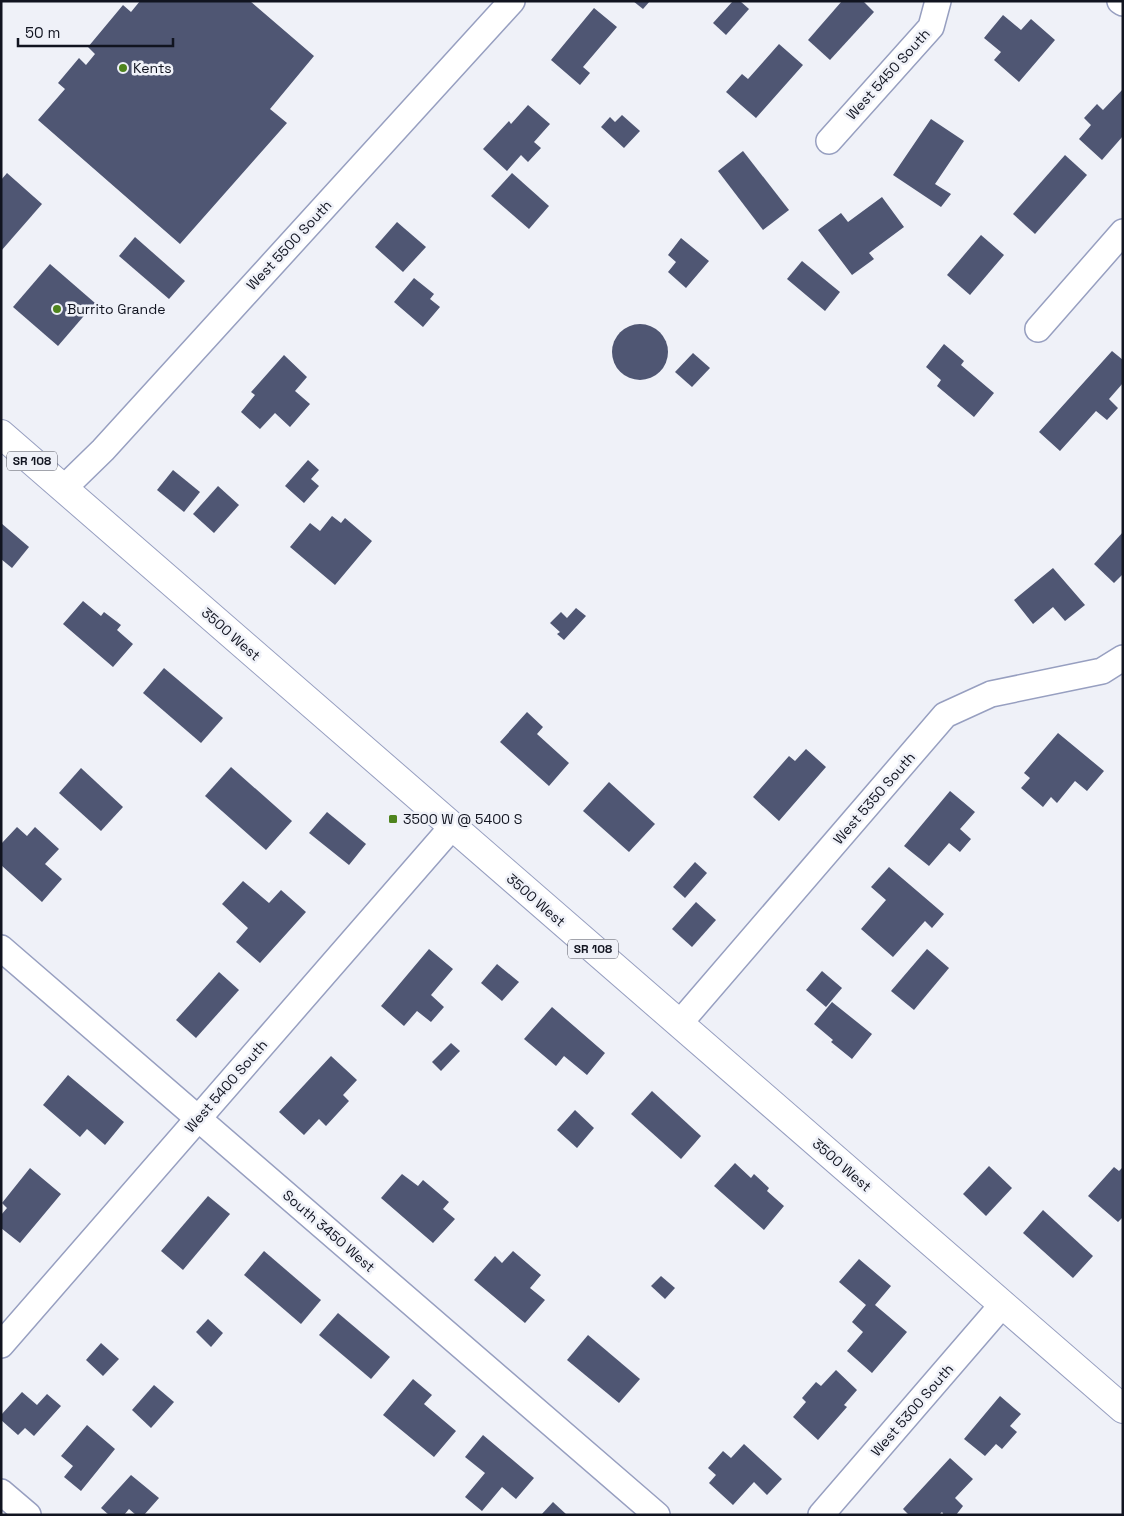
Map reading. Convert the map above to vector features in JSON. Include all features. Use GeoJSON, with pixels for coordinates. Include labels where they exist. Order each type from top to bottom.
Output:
{"type":"FeatureCollection","features":[{"type":"Feature","properties":{"kind":"main road","name":"SR 108"},"geometry":{"type":"LineString","coordinates":[[1,434],[64,488]]}},
{"type":"Feature","properties":{"kind":"main road","name":"3500 West"},"geometry":{"type":"LineString","coordinates":[[64,488],[1123,1409]]}},
{"type":"Feature","properties":{"kind":"street","name":"West 5500 South"},"geometry":{"type":"LineString","coordinates":[[64,488],[103,450],[512,1]]}},
{"type":"Feature","properties":{"kind":"street","name":"West 5450 South"},"geometry":{"type":"LineString","coordinates":[[828,141],[931,27],[938,1]]}},
{"type":"Feature","properties":{"kind":"street"},"geometry":{"type":"LineString","coordinates":[[1038,329],[1123,232]]}},
{"type":"Feature","properties":{"kind":"street","name":"West 5350 South"},"geometry":{"type":"LineString","coordinates":[[679,1024],[945,715],[991,694],[1102,671],[1123,658]]}},
{"type":"Feature","properties":{"kind":"street","name":"West 5400 South"},"geometry":{"type":"LineString","coordinates":[[1,1345],[452,827]]}},
{"type":"Feature","properties":{"kind":"street","name":"South 3450 West"},"geometry":{"type":"LineString","coordinates":[[1,948],[657,1515]]}},
{"type":"Feature","properties":{"kind":"street","name":"West 5300 South"},"geometry":{"type":"LineString","coordinates":[[822,1515],[1003,1304]]}},
{"type":"Feature","properties":{"kind":"street"},"geometry":{"type":"LineString","coordinates":[[1,1492],[28,1515]]}},
{"type":"Feature","properties":{"kind":"building"},"geometry":{"type":"Polygon","coordinates":[[[140,1],[250,1],[314,56],[270,109],[287,123],[180,244],[38,120],[65,89],[58,83],[79,58],[86,65],[95,54],[88,47],[123,5],[131,12],[140,1]]]}},
{"type":"Feature","properties":{"kind":"building"},"geometry":{"type":"Polygon","coordinates":[[[633,1],[650,1],[643,9],[633,1]]]}},
{"type":"Feature","properties":{"kind":"building"},"geometry":{"type":"Polygon","coordinates":[[[733,1],[740,1],[749,9],[726,35],[713,23],[733,1]]]}},
{"type":"Feature","properties":{"kind":"building"},"geometry":{"type":"Polygon","coordinates":[[[842,1],[863,1],[874,12],[830,60],[808,40],[842,1]]]}},
{"type":"Feature","properties":{"kind":"building"},"geometry":{"type":"Polygon","coordinates":[[[594,8],[617,27],[583,67],[590,73],[580,85],[551,60],[594,8]]]}},
{"type":"Feature","properties":{"kind":"building"},"geometry":{"type":"Polygon","coordinates":[[[1003,15],[1021,30],[1031,19],[1055,40],[1019,82],[994,60],[1001,52],[984,38],[1003,15]]]}},
{"type":"Feature","properties":{"kind":"building"},"geometry":{"type":"Polygon","coordinates":[[[779,44],[803,65],[756,118],[726,92],[742,74],[748,79],[779,44]]]}},
{"type":"Feature","properties":{"kind":"building"},"geometry":{"type":"Polygon","coordinates":[[[1123,89],[1123,136],[1102,160],[1079,139],[1091,125],[1084,118],[1097,104],[1103,110],[1123,89]]]}},
{"type":"Feature","properties":{"kind":"building"},"geometry":{"type":"Polygon","coordinates":[[[528,105],[550,124],[534,142],[541,148],[528,162],[521,155],[507,171],[483,149],[509,121],[511,124],[528,105]]]}},
{"type":"Feature","properties":{"kind":"building"},"geometry":{"type":"Polygon","coordinates":[[[622,115],[640,131],[624,148],[601,127],[610,117],[615,122],[622,115]]]}},
{"type":"Feature","properties":{"kind":"building"},"geometry":{"type":"Polygon","coordinates":[[[931,119],[964,141],[935,184],[951,194],[941,207],[893,175],[931,119]]]}},
{"type":"Feature","properties":{"kind":"building"},"geometry":{"type":"Polygon","coordinates":[[[743,151],[789,210],[763,230],[718,171],[743,151]]]}},
{"type":"Feature","properties":{"kind":"building"},"geometry":{"type":"Polygon","coordinates":[[[1065,155],[1087,175],[1035,234],[1013,214],[1065,155]]]}},
{"type":"Feature","properties":{"kind":"building"},"geometry":{"type":"Polygon","coordinates":[[[7,173],[42,204],[1,251],[1,180],[7,173]]]}},
{"type":"Feature","properties":{"kind":"building"},"geometry":{"type":"Polygon","coordinates":[[[512,173],[549,206],[529,229],[491,196],[512,173]]]}},
{"type":"Feature","properties":{"kind":"building"},"geometry":{"type":"Polygon","coordinates":[[[882,197],[904,227],[869,253],[874,259],[852,275],[818,230],[841,213],[848,222],[882,197]]]}},
{"type":"Feature","properties":{"kind":"building"},"geometry":{"type":"Polygon","coordinates":[[[397,222],[426,247],[403,272],[375,247],[397,222]]]}},
{"type":"Feature","properties":{"kind":"building"},"geometry":{"type":"Polygon","coordinates":[[[981,235],[1004,255],[970,295],[947,275],[981,235]]]}},
{"type":"Feature","properties":{"kind":"building"},"geometry":{"type":"Polygon","coordinates":[[[135,237],[185,281],[169,299],[119,256],[135,237]]]}},
{"type":"Feature","properties":{"kind":"building"},"geometry":{"type":"Polygon","coordinates":[[[681,238],[709,261],[686,288],[668,272],[676,262],[668,255],[681,238]]]}},
{"type":"Feature","properties":{"kind":"building"},"geometry":{"type":"Polygon","coordinates":[[[802,261],[840,292],[825,311],[787,279],[802,261]]]}},
{"type":"Feature","properties":{"kind":"building"},"geometry":{"type":"Polygon","coordinates":[[[50,264],[95,303],[58,346],[13,307],[50,264]]]}},
{"type":"Feature","properties":{"kind":"building"},"geometry":{"type":"Polygon","coordinates":[[[414,278],[434,294],[430,299],[440,307],[423,327],[394,302],[414,278]]]}},
{"type":"Feature","properties":{"kind":"building"},"geometry":{"type":"Polygon","coordinates":[[[640,324],[651,326],[660,332],[666,341],[668,352],[666,363],[660,372],[651,378],[640,380],[629,378],[620,372],[614,363],[612,352],[614,341],[620,332],[629,326],[640,324]]]}},
{"type":"Feature","properties":{"kind":"building"},"geometry":{"type":"Polygon","coordinates":[[[944,344],[964,361],[961,365],[994,393],[974,417],[937,386],[941,380],[926,367],[944,344]]]}},
{"type":"Feature","properties":{"kind":"building"},"geometry":{"type":"Polygon","coordinates":[[[1112,351],[1123,360],[1123,383],[1109,399],[1118,408],[1107,420],[1096,411],[1060,451],[1039,432],[1112,351]]]}},
{"type":"Feature","properties":{"kind":"building"},"geometry":{"type":"Polygon","coordinates":[[[693,353],[710,368],[692,387],[675,372],[693,353]]]}},
{"type":"Feature","properties":{"kind":"building"},"geometry":{"type":"Polygon","coordinates":[[[284,355],[307,377],[295,391],[310,404],[290,427],[275,413],[260,429],[241,412],[255,395],[251,392],[284,355]]]}},
{"type":"Feature","properties":{"kind":"building"},"geometry":{"type":"Polygon","coordinates":[[[308,460],[319,470],[311,479],[319,486],[304,503],[285,486],[308,460]]]}},
{"type":"Feature","properties":{"kind":"building"},"geometry":{"type":"Polygon","coordinates":[[[173,470],[200,492],[184,512],[157,490],[173,470]]]}},
{"type":"Feature","properties":{"kind":"building"},"geometry":{"type":"Polygon","coordinates":[[[218,486],[239,505],[214,533],[193,514],[218,486]]]}},
{"type":"Feature","properties":{"kind":"building"},"geometry":{"type":"Polygon","coordinates":[[[332,516],[341,523],[345,518],[372,541],[335,585],[290,547],[310,523],[320,531],[332,516]]]}},
{"type":"Feature","properties":{"kind":"building"},"geometry":{"type":"Polygon","coordinates":[[[1,523],[29,547],[12,568],[1,559],[1,523]]]}},
{"type":"Feature","properties":{"kind":"building"},"geometry":{"type":"Polygon","coordinates":[[[1123,532],[1123,574],[1114,583],[1094,564],[1123,532]]]}},
{"type":"Feature","properties":{"kind":"building"},"geometry":{"type":"Polygon","coordinates":[[[1053,568],[1085,605],[1065,621],[1053,607],[1033,624],[1014,600],[1053,568]]]}},
{"type":"Feature","properties":{"kind":"building"},"geometry":{"type":"Polygon","coordinates":[[[83,601],[101,616],[104,612],[121,625],[117,630],[133,644],[113,667],[63,624],[83,601]]]}},
{"type":"Feature","properties":{"kind":"building"},"geometry":{"type":"Polygon","coordinates":[[[576,608],[586,616],[564,640],[557,634],[560,632],[550,623],[561,612],[567,618],[576,608]]]}},
{"type":"Feature","properties":{"kind":"building"},"geometry":{"type":"Polygon","coordinates":[[[164,668],[223,718],[201,743],[143,693],[164,668]]]}},
{"type":"Feature","properties":{"kind":"building"},"geometry":{"type":"Polygon","coordinates":[[[527,712],[543,727],[537,734],[569,763],[549,786],[500,742],[527,712]]]}},
{"type":"Feature","properties":{"kind":"building"},"geometry":{"type":"Polygon","coordinates":[[[1058,733],[1104,771],[1087,791],[1075,781],[1057,803],[1051,797],[1043,807],[1021,788],[1030,778],[1024,773],[1058,733]]]}},
{"type":"Feature","properties":{"kind":"building"},"geometry":{"type":"Polygon","coordinates":[[[806,749],[826,767],[779,821],[753,797],[789,756],[795,761],[806,749]]]}},
{"type":"Feature","properties":{"kind":"building"},"geometry":{"type":"Polygon","coordinates":[[[231,767],[292,821],[266,850],[205,796],[231,767]]]}},
{"type":"Feature","properties":{"kind":"building"},"geometry":{"type":"Polygon","coordinates":[[[81,768],[123,807],[101,831],[59,793],[81,768]]]}},
{"type":"Feature","properties":{"kind":"building"},"geometry":{"type":"Polygon","coordinates":[[[609,782],[655,824],[629,852],[583,811],[609,782]]]}},
{"type":"Feature","properties":{"kind":"building"},"geometry":{"type":"Polygon","coordinates":[[[950,791],[975,812],[960,829],[971,839],[960,852],[949,843],[929,866],[904,846],[950,791]]]}},
{"type":"Feature","properties":{"kind":"building"},"geometry":{"type":"Polygon","coordinates":[[[327,812],[366,844],[349,865],[309,833],[327,812]]]}},
{"type":"Feature","properties":{"kind":"building"},"geometry":{"type":"Polygon","coordinates":[[[17,827],[27,836],[35,827],[59,849],[45,864],[62,879],[42,902],[1,865],[1,844],[17,827]]]}},
{"type":"Feature","properties":{"kind":"building"},"geometry":{"type":"Polygon","coordinates":[[[695,862],[707,873],[685,898],[673,887],[695,862]]]}},
{"type":"Feature","properties":{"kind":"building"},"geometry":{"type":"Polygon","coordinates":[[[889,867],[944,914],[932,928],[925,921],[893,957],[861,929],[886,900],[871,887],[889,867]]]}},
{"type":"Feature","properties":{"kind":"building"},"geometry":{"type":"Polygon","coordinates":[[[243,881],[269,903],[281,890],[306,912],[260,963],[236,942],[248,928],[222,904],[243,881]]]}},
{"type":"Feature","properties":{"kind":"building"},"geometry":{"type":"Polygon","coordinates":[[[696,902],[716,920],[692,947],[672,929],[696,902]]]}},
{"type":"Feature","properties":{"kind":"building"},"geometry":{"type":"Polygon","coordinates":[[[429,949],[453,969],[431,995],[444,1007],[431,1022],[417,1011],[404,1026],[381,1006],[429,949]]]}},
{"type":"Feature","properties":{"kind":"building"},"geometry":{"type":"Polygon","coordinates":[[[927,949],[949,968],[914,1010],[891,991],[927,949]]]}},
{"type":"Feature","properties":{"kind":"building"},"geometry":{"type":"Polygon","coordinates":[[[497,964],[519,982],[502,1001],[481,983],[497,964]]]}},
{"type":"Feature","properties":{"kind":"building"},"geometry":{"type":"Polygon","coordinates":[[[822,971],[842,988],[826,1007],[806,990],[822,971]]]}},
{"type":"Feature","properties":{"kind":"building"},"geometry":{"type":"Polygon","coordinates":[[[219,972],[239,990],[196,1038],[176,1020],[219,972]]]}},
{"type":"Feature","properties":{"kind":"building"},"geometry":{"type":"Polygon","coordinates":[[[832,1002],[872,1034],[852,1059],[831,1042],[833,1040],[814,1024],[832,1002]]]}},
{"type":"Feature","properties":{"kind":"building"},"geometry":{"type":"Polygon","coordinates":[[[552,1007],[605,1053],[587,1075],[564,1056],[556,1066],[524,1039],[552,1007]]]}},
{"type":"Feature","properties":{"kind":"building"},"geometry":{"type":"Polygon","coordinates":[[[451,1043],[460,1051],[441,1071],[432,1062],[451,1043]]]}},
{"type":"Feature","properties":{"kind":"building"},"geometry":{"type":"Polygon","coordinates":[[[331,1056],[357,1080],[343,1095],[349,1101],[326,1126],[319,1119],[304,1135],[279,1112],[331,1056]]]}},
{"type":"Feature","properties":{"kind":"building"},"geometry":{"type":"Polygon","coordinates":[[[68,1075],[124,1122],[105,1145],[87,1129],[80,1137],[43,1105],[68,1075]]]}},
{"type":"Feature","properties":{"kind":"building"},"geometry":{"type":"Polygon","coordinates":[[[652,1091],[701,1136],[681,1159],[631,1114],[652,1091]]]}},
{"type":"Feature","properties":{"kind":"building"},"geometry":{"type":"Polygon","coordinates":[[[575,1110],[594,1128],[577,1148],[557,1130],[575,1110]]]}},
{"type":"Feature","properties":{"kind":"building"},"geometry":{"type":"Polygon","coordinates":[[[735,1163],[751,1178],[754,1174],[769,1188],[767,1191],[784,1206],[764,1230],[714,1186],[735,1163]]]}},
{"type":"Feature","properties":{"kind":"building"},"geometry":{"type":"Polygon","coordinates":[[[989,1166],[1012,1188],[986,1216],[963,1194],[989,1166]]]}},
{"type":"Feature","properties":{"kind":"building"},"geometry":{"type":"Polygon","coordinates":[[[1114,1167],[1119,1171],[1123,1167],[1123,1217],[1118,1222],[1088,1196],[1114,1167]]]}},
{"type":"Feature","properties":{"kind":"building"},"geometry":{"type":"Polygon","coordinates":[[[30,1168],[61,1194],[20,1243],[1,1228],[1,1215],[7,1208],[2,1203],[30,1168]]]}},
{"type":"Feature","properties":{"kind":"building"},"geometry":{"type":"Polygon","coordinates":[[[402,1174],[418,1186],[423,1180],[449,1202],[443,1209],[455,1219],[433,1243],[381,1198],[402,1174]]]}},
{"type":"Feature","properties":{"kind":"building"},"geometry":{"type":"Polygon","coordinates":[[[208,1196],[230,1214],[183,1270],[161,1251],[208,1196]]]}},
{"type":"Feature","properties":{"kind":"building"},"geometry":{"type":"Polygon","coordinates":[[[1043,1210],[1093,1256],[1073,1278],[1023,1233],[1043,1210]]]}},
{"type":"Feature","properties":{"kind":"building"},"geometry":{"type":"Polygon","coordinates":[[[264,1251],[321,1300],[301,1324],[244,1275],[264,1251]]]}},
{"type":"Feature","properties":{"kind":"building"},"geometry":{"type":"Polygon","coordinates":[[[513,1251],[541,1275],[530,1288],[545,1300],[525,1323],[474,1280],[495,1256],[502,1263],[513,1251]]]}},
{"type":"Feature","properties":{"kind":"building"},"geometry":{"type":"Polygon","coordinates":[[[859,1259],[891,1286],[875,1305],[907,1332],[872,1373],[847,1351],[863,1332],[852,1322],[866,1305],[839,1282],[859,1259]]]}},
{"type":"Feature","properties":{"kind":"building"},"geometry":{"type":"Polygon","coordinates":[[[661,1276],[675,1288],[665,1299],[651,1286],[661,1276]]]}},
{"type":"Feature","properties":{"kind":"building"},"geometry":{"type":"Polygon","coordinates":[[[338,1313],[390,1357],[371,1379],[319,1335],[338,1313]]]}},
{"type":"Feature","properties":{"kind":"building"},"geometry":{"type":"Polygon","coordinates":[[[208,1319],[223,1333],[211,1347],[196,1332],[208,1319]]]}},
{"type":"Feature","properties":{"kind":"building"},"geometry":{"type":"Polygon","coordinates":[[[588,1335],[640,1379],[619,1403],[567,1360],[588,1335]]]}},
{"type":"Feature","properties":{"kind":"building"},"geometry":{"type":"Polygon","coordinates":[[[101,1343],[119,1359],[103,1376],[86,1360],[101,1343]]]}},
{"type":"Feature","properties":{"kind":"building"},"geometry":{"type":"Polygon","coordinates":[[[836,1370],[857,1390],[844,1405],[847,1407],[818,1440],[793,1417],[806,1402],[802,1398],[816,1382],[821,1386],[836,1370]]]}},
{"type":"Feature","properties":{"kind":"building"},"geometry":{"type":"Polygon","coordinates":[[[413,1379],[432,1395],[424,1404],[456,1431],[434,1457],[383,1415],[413,1379]]]}},
{"type":"Feature","properties":{"kind":"building"},"geometry":{"type":"Polygon","coordinates":[[[154,1385],[174,1402],[151,1428],[132,1410],[154,1385]]]}},
{"type":"Feature","properties":{"kind":"building"},"geometry":{"type":"Polygon","coordinates":[[[22,1392],[37,1405],[47,1394],[61,1406],[34,1436],[25,1428],[18,1435],[1,1420],[1,1415],[22,1392]]]}},
{"type":"Feature","properties":{"kind":"building"},"geometry":{"type":"Polygon","coordinates":[[[1000,1396],[1021,1414],[1010,1426],[1017,1432],[1002,1449],[996,1444],[985,1456],[964,1439],[1000,1396]]]}},
{"type":"Feature","properties":{"kind":"building"},"geometry":{"type":"Polygon","coordinates":[[[87,1425],[115,1449],[81,1491],[64,1477],[73,1466],[61,1456],[87,1425]]]}},
{"type":"Feature","properties":{"kind":"building"},"geometry":{"type":"Polygon","coordinates":[[[483,1435],[534,1478],[516,1499],[502,1487],[482,1511],[465,1497],[485,1473],[465,1457],[483,1435]]]}},
{"type":"Feature","properties":{"kind":"building"},"geometry":{"type":"Polygon","coordinates":[[[744,1444],[782,1479],[767,1495],[754,1482],[733,1505],[709,1483],[716,1475],[708,1468],[723,1451],[731,1458],[744,1444]]]}},
{"type":"Feature","properties":{"kind":"building"},"geometry":{"type":"Polygon","coordinates":[[[950,1458],[973,1479],[955,1498],[963,1506],[956,1515],[944,1515],[942,1512],[939,1515],[909,1515],[903,1509],[950,1458]]]}},
{"type":"Feature","properties":{"kind":"building"},"geometry":{"type":"Polygon","coordinates":[[[131,1475],[159,1498],[144,1515],[136,1515],[129,1509],[124,1515],[109,1515],[101,1508],[131,1475]]]}},
{"type":"Feature","properties":{"kind":"building"},"geometry":{"type":"Polygon","coordinates":[[[553,1502],[567,1515],[541,1515],[553,1502]]]}},
{"type":"Feature","properties":{"kind":"place","name":"Kents"},"geometry":{"type":"Point","coordinates":[123,68]}},
{"type":"Feature","properties":{"kind":"place","name":"Burrito Grande"},"geometry":{"type":"Point","coordinates":[57,309]}},
{"type":"Feature","properties":{"kind":"place","name":"3500 W @ 5400 S"},"geometry":{"type":"Point","coordinates":[393,819]}}]}
